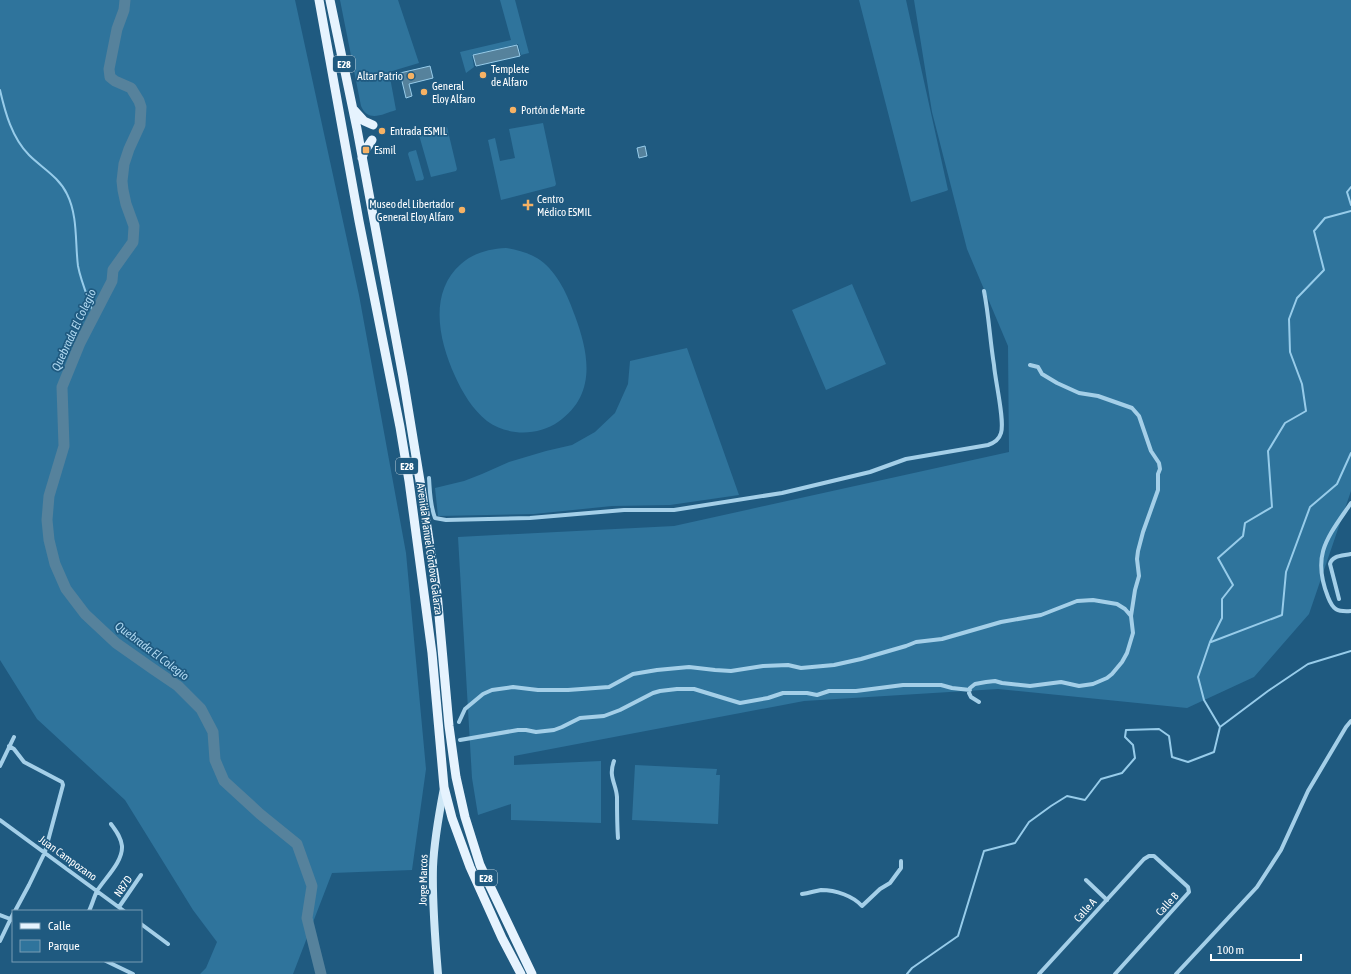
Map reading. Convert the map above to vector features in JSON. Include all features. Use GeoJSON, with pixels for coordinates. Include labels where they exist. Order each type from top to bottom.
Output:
{"type":"FeatureCollection","features":[{"type":"Feature","properties":{"kind":"main road","name":"Avenida Manuel Córdova Galarza"},"geometry":{"type":"LineString","coordinates":[[319,0],[359,221],[393,386],[408,473],[432,652],[444,788],[452,818],[470,867],[502,938],[521,974]]}},
{"type":"Feature","properties":{"kind":"main road","name":"Avenida Manuel Córdova Galarza"},"geometry":{"type":"LineString","coordinates":[[330,0],[353,109],[404,385],[436,586],[449,726],[456,777],[464,817],[480,865],[532,974]]}},
{"type":"Feature","properties":{"kind":"main road"},"geometry":{"type":"LineString","coordinates":[[353,109],[364,121],[372,125]]}},
{"type":"Feature","properties":{"kind":"main road"},"geometry":{"type":"LineString","coordinates":[[362,158],[372,140]]}},
{"type":"Feature","properties":{"kind":"main road","name":"Jorge Marcos"},"geometry":{"type":"LineString","coordinates":[[438,974],[434,923],[433,866],[438,819],[444,788]]}},
{"type":"Feature","properties":{"kind":"street"},"geometry":{"type":"LineString","coordinates":[[429,478],[432,511],[435,518],[446,520],[530,518],[624,510],[674,510],[782,493],[870,472],[906,459],[994,443],[1002,433],[988,312],[984,291]]}},
{"type":"Feature","properties":{"kind":"street"},"geometry":{"type":"LineString","coordinates":[[980,702],[971,697],[969,693],[975,684],[995,681],[1030,686],[1061,682],[1079,686],[1099,682],[1107,678],[1117,668],[1127,653],[1133,633],[1131,616],[1139,576],[1137,560],[1138,551],[1158,490],[1158,474],[1160,469],[1159,463],[1151,451],[1136,411],[1132,408],[1098,396],[1079,393],[1042,374],[1038,367],[1030,365]]}},
{"type":"Feature","properties":{"kind":"street"},"geometry":{"type":"LineString","coordinates":[[1351,504],[1328,537],[1320,559],[1320,571],[1328,600],[1333,608],[1339,611],[1351,611]]}},
{"type":"Feature","properties":{"kind":"street"},"geometry":{"type":"LineString","coordinates":[[1338,599],[1330,560],[1351,554]]}},
{"type":"Feature","properties":{"kind":"street"},"geometry":{"type":"LineString","coordinates":[[459,722],[465,709],[483,694],[492,690],[513,687],[538,690],[568,690],[609,687],[634,674],[689,667],[731,671],[763,666],[788,665],[801,668],[834,665],[861,659],[916,642],[942,639],[1001,622],[1041,615],[1077,601],[1093,600],[1117,604],[1125,609],[1131,616]]}},
{"type":"Feature","properties":{"kind":"street"},"geometry":{"type":"LineString","coordinates":[[460,740],[518,730],[536,732],[554,730],[580,718],[604,716],[620,710],[653,693],[677,689],[694,689],[740,703],[768,698],[783,693],[807,693],[817,695],[829,691],[856,691],[903,685],[941,685],[970,690]]}},
{"type":"Feature","properties":{"kind":"street"},"geometry":{"type":"LineString","coordinates":[[1176,974],[1257,887],[1281,850],[1308,791],[1351,721]]}},
{"type":"Feature","properties":{"kind":"street"},"geometry":{"type":"LineString","coordinates":[[0,766],[2,758],[14,737]]}},
{"type":"Feature","properties":{"kind":"street"},"geometry":{"type":"LineString","coordinates":[[9,746],[14,749],[24,762],[62,782],[63,785],[44,852],[16,910]]}},
{"type":"Feature","properties":{"kind":"street"},"geometry":{"type":"LineString","coordinates":[[614,760],[611,768],[612,782],[617,796],[616,820],[618,838]]}},
{"type":"Feature","properties":{"kind":"street","name":"Juan Campozano"},"geometry":{"type":"LineString","coordinates":[[0,820],[122,910]]}},
{"type":"Feature","properties":{"kind":"street"},"geometry":{"type":"LineString","coordinates":[[89,910],[98,891],[111,872],[121,853],[122,846],[120,837],[111,824]]}},
{"type":"Feature","properties":{"kind":"street","name":"Calle B"},"geometry":{"type":"LineString","coordinates":[[1115,974],[1189,892],[1188,887],[1154,856],[1149,856],[1144,859]]}},
{"type":"Feature","properties":{"kind":"street","name":"Calle A"},"geometry":{"type":"LineString","coordinates":[[1041,973],[1144,859]]}},
{"type":"Feature","properties":{"kind":"street"},"geometry":{"type":"LineString","coordinates":[[802,894],[822,890],[830,891],[856,900],[862,906],[880,889],[890,883],[901,868],[901,861]]}},
{"type":"Feature","properties":{"kind":"street","name":"N87D"},"geometry":{"type":"LineString","coordinates":[[119,908],[141,876]]}},
{"type":"Feature","properties":{"kind":"street"},"geometry":{"type":"LineString","coordinates":[[1086,880],[1107,900]]}},
{"type":"Feature","properties":{"kind":"street"},"geometry":{"type":"LineString","coordinates":[[0,915],[12,920],[0,941]]}},
{"type":"Feature","properties":{"kind":"street"},"geometry":{"type":"LineString","coordinates":[[142,925],[168,944]]}},
{"type":"Feature","properties":{"kind":"street"},"geometry":{"type":"LineString","coordinates":[[108,962],[132,974]]}},
{"type":"Feature","properties":{"kind":"green space"},"geometry":{"type":"Polygon","coordinates":[[[0,0],[295,0],[359,295],[406,553],[426,769],[412,870],[332,873],[293,974],[200,974],[206,968],[217,942],[193,910],[125,800],[37,719],[0,660],[0,0]]]}},
{"type":"Feature","properties":{"kind":"green space"},"geometry":{"type":"Polygon","coordinates":[[[340,0],[398,0],[419,63],[389,72],[396,110],[381,115],[372,116],[364,111],[361,106],[340,0]]]}},
{"type":"Feature","properties":{"kind":"green space"},"geometry":{"type":"Polygon","coordinates":[[[500,0],[515,0],[529,53],[521,55],[518,44],[472,55],[474,67],[466,73],[460,52],[511,40],[500,0]]]}},
{"type":"Feature","properties":{"kind":"green space"},"geometry":{"type":"Polygon","coordinates":[[[859,0],[906,0],[948,190],[946,191],[911,202],[859,0]]]}},
{"type":"Feature","properties":{"kind":"green space"},"geometry":{"type":"Polygon","coordinates":[[[914,0],[1351,0],[1351,491],[1309,614],[1254,677],[1187,708],[998,689],[804,701],[514,756],[514,765],[601,761],[601,823],[511,820],[511,804],[478,815],[472,778],[458,537],[674,526],[1009,452],[1008,346],[967,249],[932,112],[914,0]]]}},
{"type":"Feature","properties":{"kind":"green space"},"geometry":{"type":"Polygon","coordinates":[[[543,123],[556,184],[555,186],[501,200],[488,140],[495,138],[500,161],[515,158],[509,129],[543,123]]]}},
{"type":"Feature","properties":{"kind":"green space"},"geometry":{"type":"Polygon","coordinates":[[[447,127],[457,169],[456,171],[431,177],[419,135],[447,127]]]}},
{"type":"Feature","properties":{"kind":"green space"},"geometry":{"type":"Polygon","coordinates":[[[416,150],[424,178],[423,180],[416,181],[408,154],[409,152],[416,150]]]}},
{"type":"Feature","properties":{"kind":"green space"},"geometry":{"type":"Polygon","coordinates":[[[506,248],[532,255],[552,271],[562,285],[575,316],[584,345],[586,359],[584,387],[579,399],[571,411],[550,427],[532,432],[513,432],[495,426],[477,412],[455,376],[449,362],[441,333],[440,303],[444,289],[451,276],[461,264],[476,254],[493,249],[506,248]]]}},
{"type":"Feature","properties":{"kind":"green space"},"geometry":{"type":"Polygon","coordinates":[[[852,284],[886,364],[826,390],[792,310],[852,284]]]}},
{"type":"Feature","properties":{"kind":"green space"},"geometry":{"type":"Polygon","coordinates":[[[687,348],[739,495],[670,505],[612,506],[534,514],[438,516],[435,488],[464,481],[509,462],[572,445],[595,432],[615,413],[628,384],[630,361],[687,348]]]}},
{"type":"Feature","properties":{"kind":"green space"},"geometry":{"type":"Polygon","coordinates":[[[635,765],[717,769],[716,775],[720,775],[718,824],[632,820],[635,765]]]}},
{"type":"Feature","properties":{"kind":"shaded area"},"geometry":{"type":"Polygon","coordinates":[[[517,45],[520,56],[476,66],[473,55],[517,45]]]}},
{"type":"Feature","properties":{"kind":"shaded area"},"geometry":{"type":"Polygon","coordinates":[[[430,66],[433,78],[409,84],[412,96],[406,98],[400,73],[430,66]]]}},
{"type":"Feature","properties":{"kind":"shaded area"},"geometry":{"type":"Polygon","coordinates":[[[645,146],[647,156],[639,158],[637,148],[645,146]]]}},
{"type":"Feature","properties":{"kind":"waterway","name":"Quebrada El Colegio"},"geometry":{"type":"LineString","coordinates":[[125,0],[124,10],[117,29],[109,69],[110,77],[115,81],[131,88],[141,107],[140,125],[124,164],[122,181],[126,204],[134,226],[133,242],[113,270],[112,281],[80,343],[62,387],[64,446],[49,496],[47,520],[49,540],[55,564],[66,589],[85,614],[116,643],[178,686],[201,709],[213,732],[215,760],[224,781],[260,814],[297,844],[312,886],[307,918],[321,974]]}},
{"type":"Feature","properties":{"kind":"waterway"},"geometry":{"type":"LineString","coordinates":[[0,90],[7,116],[18,141],[29,155],[60,183],[71,202],[75,220],[79,272],[94,315]]}},
{"type":"Feature","properties":{"kind":"waterway"},"geometry":{"type":"LineString","coordinates":[[1351,187],[1347,192],[1351,205]]}},
{"type":"Feature","properties":{"kind":"waterway"},"geometry":{"type":"LineString","coordinates":[[1220,727],[1204,700],[1198,677],[1210,642],[1222,618],[1222,599],[1233,585],[1218,558],[1243,536],[1245,523],[1272,507],[1268,451],[1285,423],[1306,411],[1302,384],[1290,352],[1289,319],[1297,298],[1324,270],[1314,231],[1325,218],[1351,211]]}},
{"type":"Feature","properties":{"kind":"waterway"},"geometry":{"type":"LineString","coordinates":[[1211,642],[1282,615],[1286,572],[1310,507],[1337,484],[1351,453]]}},
{"type":"Feature","properties":{"kind":"waterway"},"geometry":{"type":"LineString","coordinates":[[907,974],[912,968],[958,936],[984,851],[1015,843],[1029,822],[1051,806],[1067,796],[1085,800],[1101,779],[1122,773],[1135,758],[1133,745],[1125,737],[1126,730],[1159,729],[1169,736],[1172,757],[1188,762],[1214,752],[1220,727],[1268,691],[1308,664],[1351,651]]}},
{"type":"Feature","properties":{"kind":"place","name":"Templete de Alfaro"},"geometry":{"type":"Point","coordinates":[483,75]}},
{"type":"Feature","properties":{"kind":"place","name":"Altar Patrio"},"geometry":{"type":"Point","coordinates":[411,76]}},
{"type":"Feature","properties":{"kind":"place","name":"General Eloy Alfaro"},"geometry":{"type":"Point","coordinates":[424,92]}},
{"type":"Feature","properties":{"kind":"place","name":"Portón de Marte"},"geometry":{"type":"Point","coordinates":[513,110]}},
{"type":"Feature","properties":{"kind":"place","name":"Entrada ESMIL"},"geometry":{"type":"Point","coordinates":[382,131]}},
{"type":"Feature","properties":{"kind":"place","name":"Esmil"},"geometry":{"type":"Point","coordinates":[366,150]}},
{"type":"Feature","properties":{"kind":"place","name":"Centro Médico ESMIL"},"geometry":{"type":"Point","coordinates":[528,205]}},
{"type":"Feature","properties":{"kind":"place","name":"Museo del Libertador General Eloy Alfaro"},"geometry":{"type":"Point","coordinates":[462,210]}}]}
